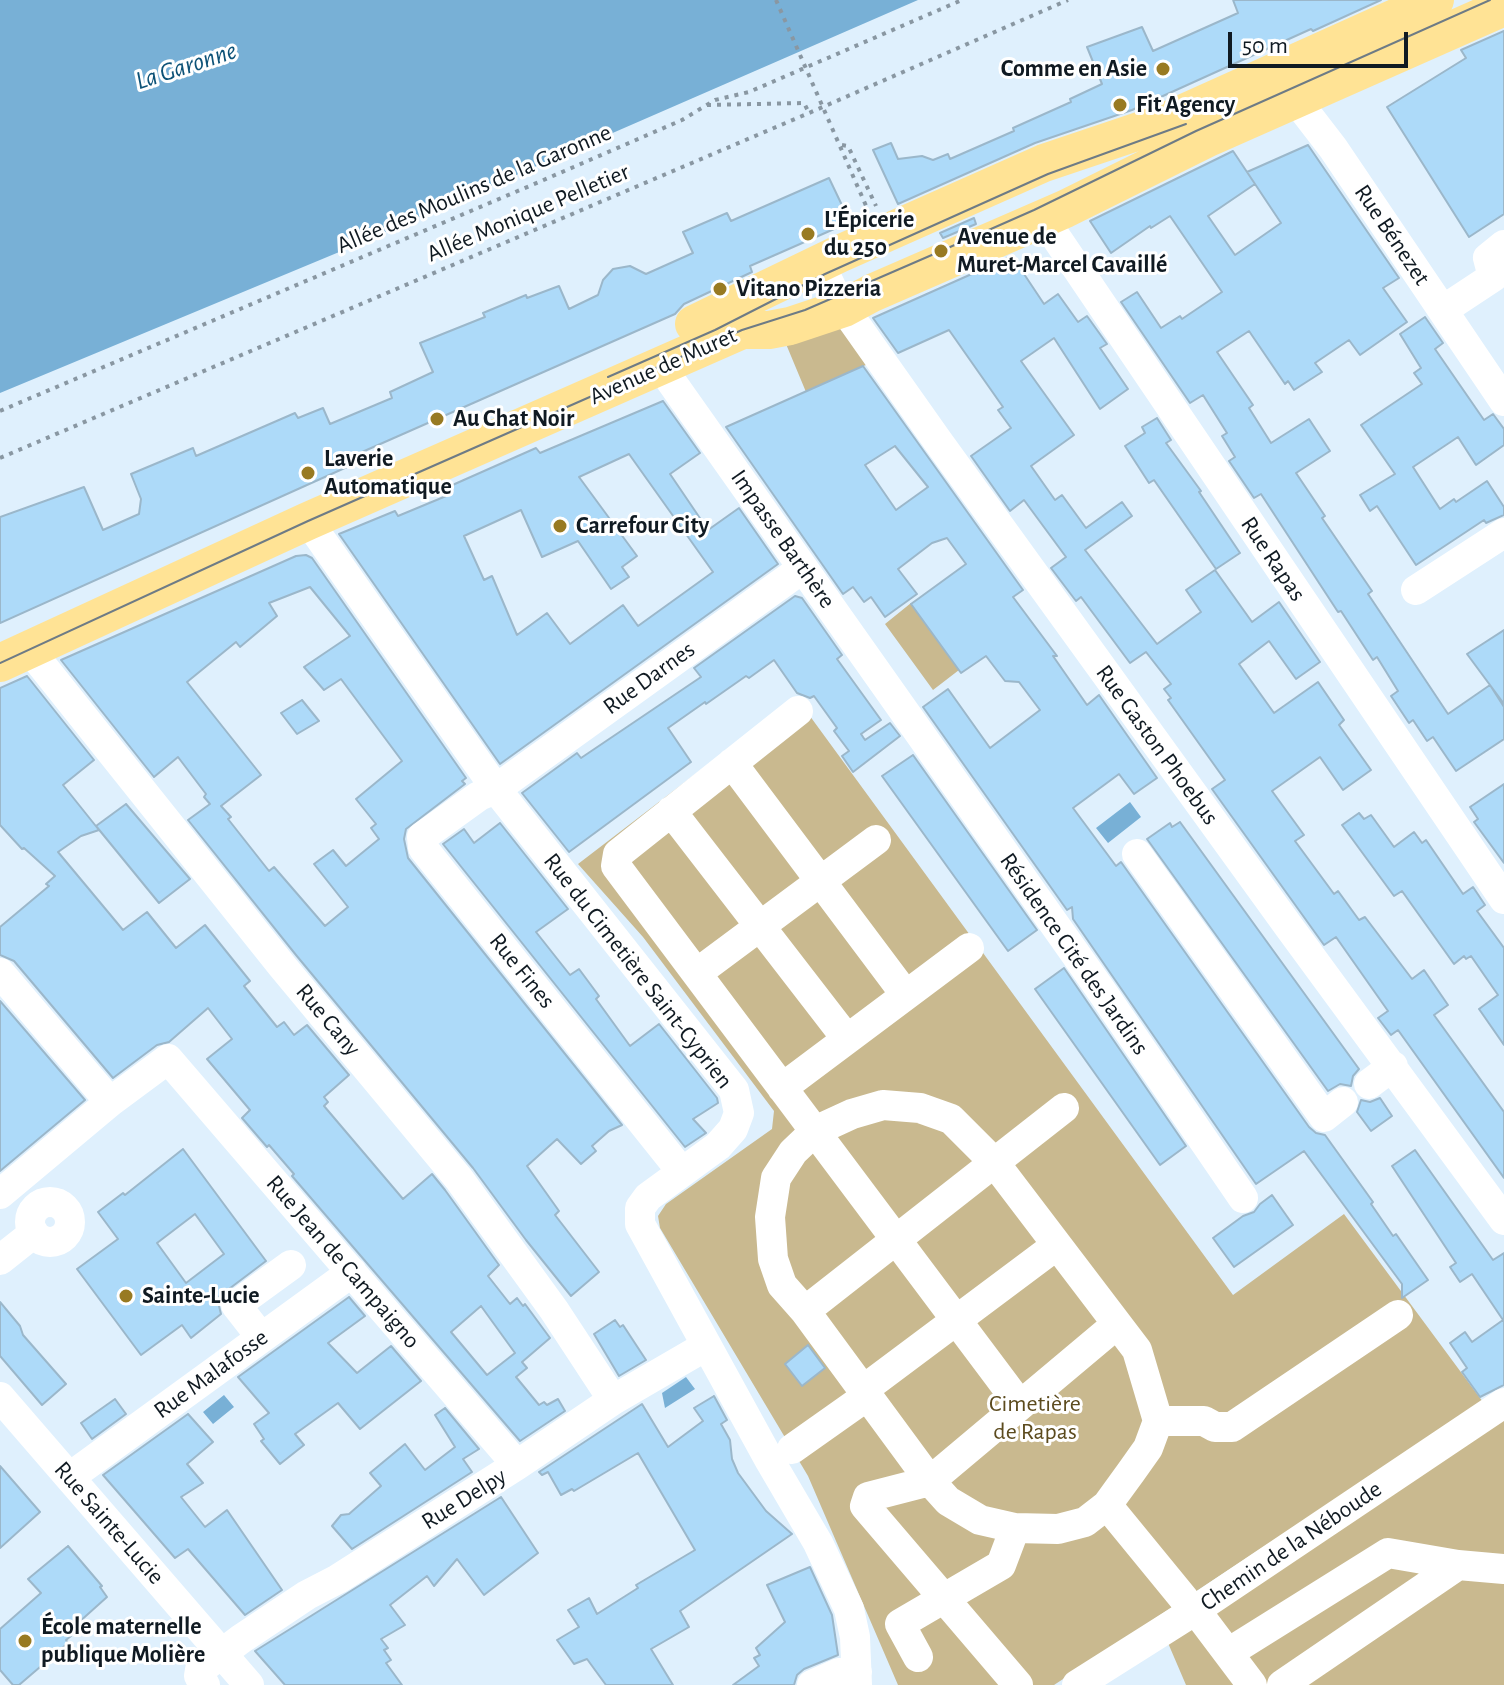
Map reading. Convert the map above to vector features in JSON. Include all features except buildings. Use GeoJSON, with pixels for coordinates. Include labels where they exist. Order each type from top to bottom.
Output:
{"type":"FeatureCollection","features":[{"type":"Feature","properties":{"kind":"main road","name":"Avenue de Muret"},"geometry":{"type":"LineString","coordinates":[[10,650],[742,330],[790,326],[844,308],[1043,218],[1210,137],[1288,85],[1435,0]]}},
{"type":"Feature","properties":{"kind":"main road","name":"Avenue de Muret"},"geometry":{"type":"LineString","coordinates":[[10,650],[316,498],[770,289],[820,264],[878,222],[1157,125],[1288,85],[1504,7]]}},
{"type":"Feature","properties":{"kind":"street","name":"Rue Bénezet"},"geometry":{"type":"LineString","coordinates":[[1288,85],[1504,401]]}},
{"type":"Feature","properties":{"kind":"street","name":"Rue Rapas"},"geometry":{"type":"LineString","coordinates":[[1043,218],[1504,899]]}},
{"type":"Feature","properties":{"kind":"street"},"geometry":{"type":"LineString","coordinates":[[1443,310],[1493,277],[1488,258],[1504,245]]}},
{"type":"Feature","properties":{"kind":"street","name":"Rue Gaston Phoebus"},"geometry":{"type":"LineString","coordinates":[[820,264],[836,297],[1080,639],[1381,1075],[1504,1220]]}},
{"type":"Feature","properties":{"kind":"street","name":"Impasse Barthère"},"geometry":{"type":"LineString","coordinates":[[661,367],[904,711]]}},
{"type":"Feature","properties":{"kind":"street","name":"Rue du Cimetière Saint-Cyprien"},"geometry":{"type":"LineString","coordinates":[[308,521],[496,789],[734,1090],[739,1113],[733,1129],[718,1146],[648,1197],[640,1208],[640,1224],[818,1543],[849,1609],[855,1637],[857,1678]]}},
{"type":"Feature","properties":{"kind":"street"},"geometry":{"type":"LineString","coordinates":[[1416,590],[1504,533]]}},
{"type":"Feature","properties":{"kind":"street","name":"Rue Darnes"},"geometry":{"type":"LineString","coordinates":[[496,789],[803,568]]}},
{"type":"Feature","properties":{"kind":"street","name":"Rue Cany"},"geometry":{"type":"LineString","coordinates":[[10,650],[282,966],[459,1179],[554,1310],[613,1400]]}},
{"type":"Feature","properties":{"kind":"street"},"geometry":{"type":"LineString","coordinates":[[798,711],[618,854],[616,866],[1020,1405]]}},
{"type":"Feature","properties":{"kind":"street","name":"Résidence Cité des Jardins"},"geometry":{"type":"LineString","coordinates":[[904,711],[1243,1198]]}},
{"type":"Feature","properties":{"kind":"street"},"geometry":{"type":"LineString","coordinates":[[732,763],[905,994]]}},
{"type":"Feature","properties":{"kind":"street","name":"Rue Fines"},"geometry":{"type":"LineString","coordinates":[[496,789],[479,796],[422,837],[423,848],[682,1172]]}},
{"type":"Feature","properties":{"kind":"street"},"geometry":{"type":"LineString","coordinates":[[671,811],[847,1039]]}},
{"type":"Feature","properties":{"kind":"street"},"geometry":{"type":"LineString","coordinates":[[697,973],[876,840]]}},
{"type":"Feature","properties":{"kind":"street"},"geometry":{"type":"LineString","coordinates":[[1137,854],[1324,1117],[1343,1102]]}},
{"type":"Feature","properties":{"kind":"street"},"geometry":{"type":"LineString","coordinates":[[782,1088],[969,948]]}},
{"type":"Feature","properties":{"kind":"street"},"geometry":{"type":"LineString","coordinates":[[0,973],[110,1102],[0,1194]]}},
{"type":"Feature","properties":{"kind":"street","name":"Rue Jean de Campaigno"},"geometry":{"type":"LineString","coordinates":[[110,1102],[168,1059],[517,1465]]}},
{"type":"Feature","properties":{"kind":"street"},"geometry":{"type":"LineString","coordinates":[[883,1105],[920,1108],[951,1119],[994,1162],[1137,1350],[1158,1421],[1148,1448],[1107,1505],[1085,1522],[1058,1529],[1015,1528],[980,1520],[948,1501],[782,1285],[773,1259],[770,1217],[776,1178],[793,1152],[815,1131],[852,1114],[883,1105]]}},
{"type":"Feature","properties":{"kind":"street"},"geometry":{"type":"LineString","coordinates":[[805,1311],[1064,1108]]}},
{"type":"Feature","properties":{"kind":"street"},"geometry":{"type":"LineString","coordinates":[[0,1260],[34,1233]]}},
{"type":"Feature","properties":{"kind":"street"},"geometry":{"type":"LineString","coordinates":[[792,1449],[1057,1245]]}},
{"type":"Feature","properties":{"kind":"street"},"geometry":{"type":"LineString","coordinates":[[261,1337],[236,1305],[291,1265]]}},
{"type":"Feature","properties":{"kind":"street","name":"Rue Malafosse"},"geometry":{"type":"LineString","coordinates":[[70,1477],[352,1272]]}},
{"type":"Feature","properties":{"kind":"street"},"geometry":{"type":"LineString","coordinates":[[1158,1421],[1204,1421],[1215,1427],[1232,1427],[1398,1315]]}},
{"type":"Feature","properties":{"kind":"street"},"geometry":{"type":"LineString","coordinates":[[1018,1685],[865,1506],[868,1497],[930,1481],[1117,1324]]}},
{"type":"Feature","properties":{"kind":"street","name":"Rue Delpy"},"geometry":{"type":"LineString","coordinates":[[222,1653],[307,1595],[338,1579],[517,1465],[613,1400],[706,1346]]}},
{"type":"Feature","properties":{"kind":"street","name":"Rue Sainte-Lucie"},"geometry":{"type":"LineString","coordinates":[[0,1397],[249,1685]]}},
{"type":"Feature","properties":{"kind":"street","name":"Chemin de la Néboude"},"geometry":{"type":"LineString","coordinates":[[1077,1685],[1194,1611],[1504,1403]]}},
{"type":"Feature","properties":{"kind":"street"},"geometry":{"type":"LineString","coordinates":[[1107,1505],[1252,1685]]}},
{"type":"Feature","properties":{"kind":"street"},"geometry":{"type":"LineString","coordinates":[[918,1657],[900,1624],[1001,1565],[1015,1528]]}},
{"type":"Feature","properties":{"kind":"street"},"geometry":{"type":"LineString","coordinates":[[1228,1653],[1388,1553],[1504,1569]]}},
{"type":"Feature","properties":{"kind":"street"},"geometry":{"type":"LineString","coordinates":[[1282,1685],[1458,1565]]}},
{"type":"Feature","properties":{"kind":"street"},"geometry":{"type":"LineString","coordinates":[[205,1685],[199,1676],[200,1670],[222,1653]]}},
{"type":"Feature","properties":{"kind":"street"},"geometry":{"type":"LineString","coordinates":[[812,1685],[839,1673],[857,1678]]}},
{"type":"Feature","properties":{"kind":"path"},"geometry":{"type":"LineString","coordinates":[[776,0],[878,222]]}},
{"type":"Feature","properties":{"kind":"path","name":"Allée des Moulins de la Garonne"},"geometry":{"type":"LineString","coordinates":[[0,411],[682,120],[715,100],[749,92],[962,0]]}},
{"type":"Feature","properties":{"kind":"path","name":"Allée Monique Pelletier"},"geometry":{"type":"LineString","coordinates":[[0,458],[1068,0]]}},
{"type":"Feature","properties":{"kind":"path"},"geometry":{"type":"LineString","coordinates":[[705,105],[804,103],[809,113]]}},
{"type":"Feature","properties":{"kind":"path"},"geometry":{"type":"LineString","coordinates":[[842,145],[848,146],[878,222]]}},
{"type":"Feature","properties":{"kind":"green space"},"geometry":{"type":"Polygon","coordinates":[[[837,323],[868,364],[806,392],[786,344],[837,323]]]}},
{"type":"Feature","properties":{"kind":"green space"},"geometry":{"type":"Polygon","coordinates":[[[911,603],[959,670],[933,690],[885,624],[911,603]]]}},
{"type":"Feature","properties":{"kind":"green space","name":"Cimetière de Rapas"},"geometry":{"type":"Polygon","coordinates":[[[796,697],[1233,1295],[1344,1214],[1483,1402],[1054,1685],[898,1685],[808,1476],[660,1228],[658,1216],[666,1204],[772,1129],[774,1111],[643,937],[578,864],[796,697]]]}},
{"type":"Feature","properties":{"kind":"green space"},"geometry":{"type":"Polygon","coordinates":[[[1504,1420],[1504,1685],[1186,1685],[1168,1643],[1504,1420]]]}},
{"type":"Feature","properties":{"kind":"water","name":"La Garonne"},"geometry":{"type":"Polygon","coordinates":[[[0,0],[918,0],[344,250],[0,393],[0,0]]]}},
{"type":"Feature","properties":{"kind":"water"},"geometry":{"type":"Polygon","coordinates":[[[1130,802],[1141,817],[1108,843],[1096,828],[1130,802]]]}},
{"type":"Feature","properties":{"kind":"water"},"geometry":{"type":"Polygon","coordinates":[[[686,1377],[695,1389],[665,1408],[662,1393],[686,1377]]]}},
{"type":"Feature","properties":{"kind":"water"},"geometry":{"type":"Polygon","coordinates":[[[224,1395],[234,1407],[213,1424],[203,1412],[224,1395]]]}},
{"type":"Feature","properties":{"kind":"tram line"},"geometry":{"type":"LineString","coordinates":[[0,663],[308,521],[742,330],[805,310],[1034,210],[1196,131],[1490,0]]}},
{"type":"Feature","properties":{"kind":"tram line"},"geometry":{"type":"LineString","coordinates":[[608,377],[715,330],[825,274],[1048,174],[1186,124]]}},
{"type":"Feature","properties":{"kind":"place","name":"Comme en Asie"},"geometry":{"type":"Point","coordinates":[1163,69]}},
{"type":"Feature","properties":{"kind":"place","name":"Fit Agency"},"geometry":{"type":"Point","coordinates":[1120,105]}},
{"type":"Feature","properties":{"kind":"place","name":"L'Épicerie du 250"},"geometry":{"type":"Point","coordinates":[808,234]}},
{"type":"Feature","properties":{"kind":"place","name":"Avenue de Muret-Marcel Cavaillé"},"geometry":{"type":"Point","coordinates":[941,251]}},
{"type":"Feature","properties":{"kind":"place","name":"Vitano Pizzeria"},"geometry":{"type":"Point","coordinates":[720,289]}},
{"type":"Feature","properties":{"kind":"place","name":"Au Chat Noir"},"geometry":{"type":"Point","coordinates":[437,419]}},
{"type":"Feature","properties":{"kind":"place","name":"Laverie Automatique"},"geometry":{"type":"Point","coordinates":[308,473]}},
{"type":"Feature","properties":{"kind":"place","name":"Carrefour City"},"geometry":{"type":"Point","coordinates":[560,526]}},
{"type":"Feature","properties":{"kind":"place","name":"Sainte-Lucie"},"geometry":{"type":"Point","coordinates":[126,1296]}},
{"type":"Feature","properties":{"kind":"place","name":"École maternelle publique Molière"},"geometry":{"type":"Point","coordinates":[25,1641]}}]}
